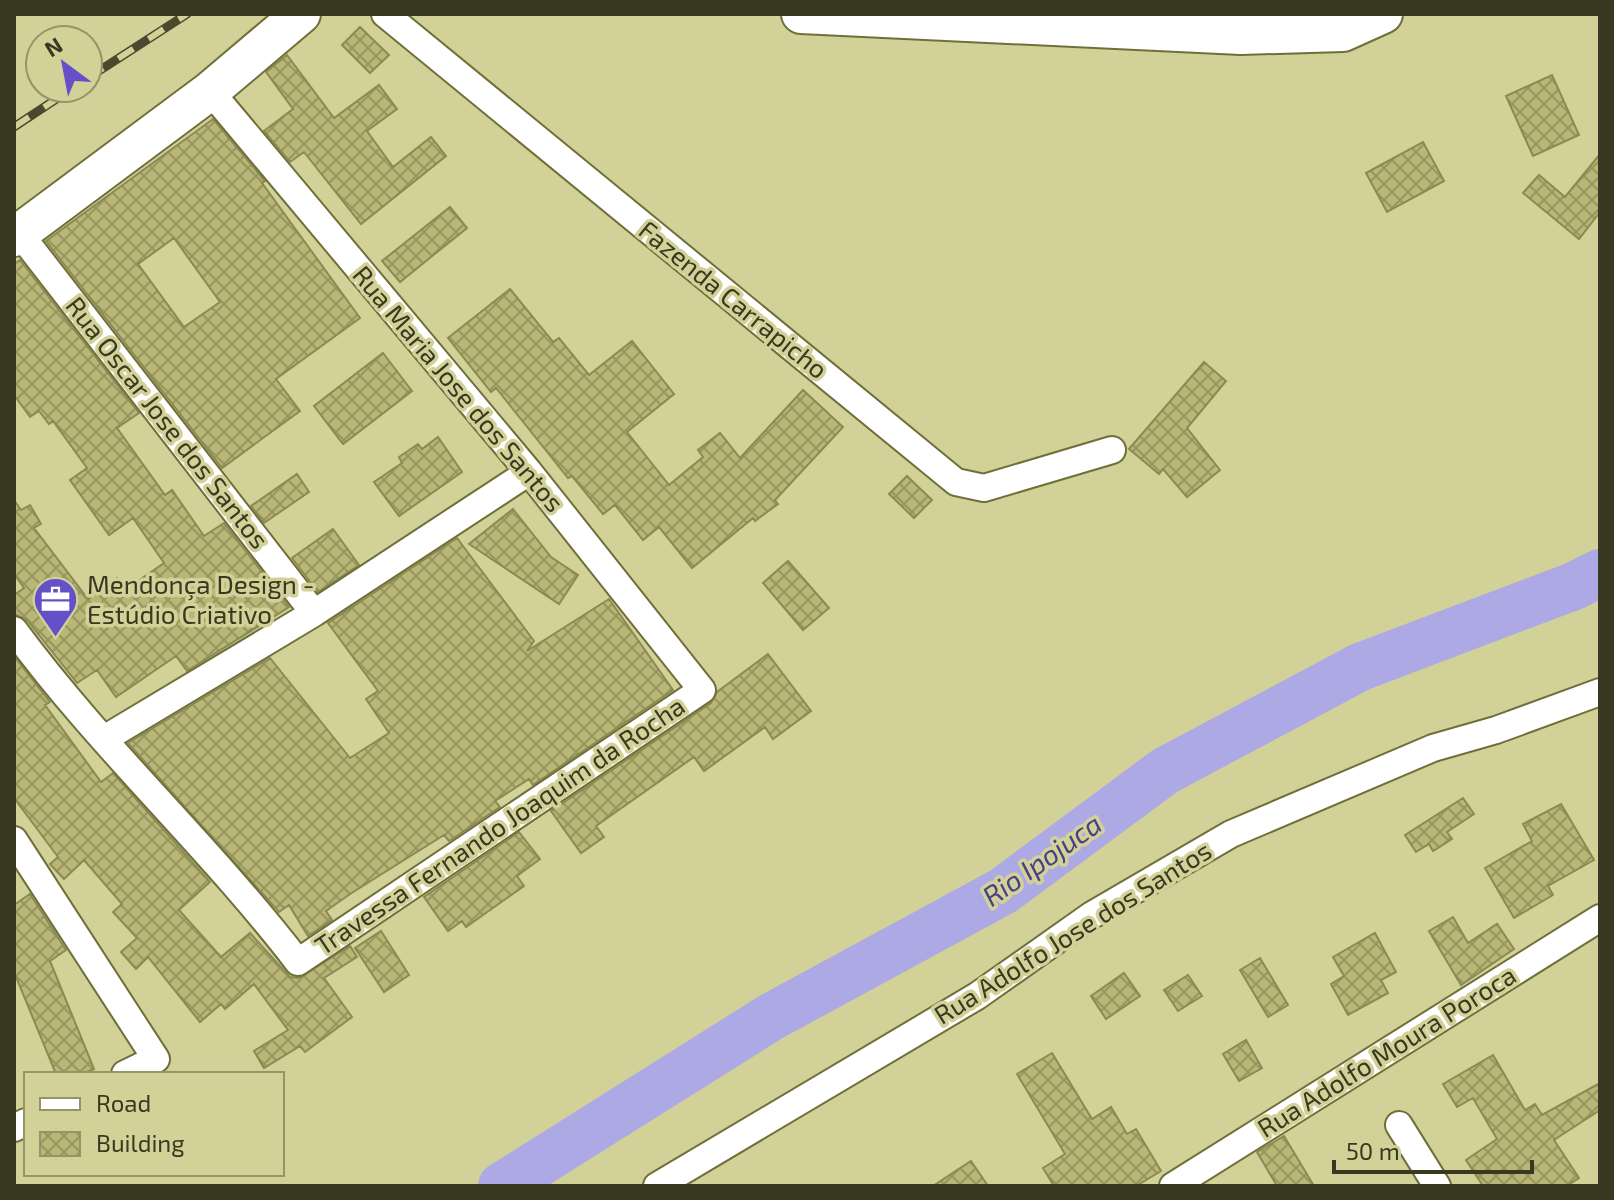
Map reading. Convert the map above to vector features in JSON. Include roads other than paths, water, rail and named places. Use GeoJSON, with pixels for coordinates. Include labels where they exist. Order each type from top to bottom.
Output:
{"type":"FeatureCollection","features":[{"type":"Feature","properties":{"kind":"main road"},"geometry":{"type":"LineString","coordinates":[[17,236],[210,91],[301,14]]}},
{"type":"Feature","properties":{"kind":"main road"},"geometry":{"type":"LineString","coordinates":[[801,14],[1179,35],[1343,32],[1383,14]]}},
{"type":"Feature","properties":{"kind":"street","name":"Fazenda Carrapicho"},"geometry":{"type":"LineString","coordinates":[[385,14],[956,482],[984,488],[1112,450]]}},
{"type":"Feature","properties":{"kind":"street","name":"Rua Maria Jose dos Santos"},"geometry":{"type":"LineString","coordinates":[[210,91],[529,472],[702,690]]}},
{"type":"Feature","properties":{"kind":"street","name":"Rua Oscar Jose dos Santos"},"geometry":{"type":"LineString","coordinates":[[17,236],[314,613]]}},
{"type":"Feature","properties":{"kind":"street"},"geometry":{"type":"LineString","coordinates":[[14,630],[49,678],[104,739],[314,613],[529,472]]}},
{"type":"Feature","properties":{"kind":"street","name":"Travessa Fernando Joaquim da Rocha"},"geometry":{"type":"LineString","coordinates":[[104,739],[202,847],[298,962],[702,690]]}},
{"type":"Feature","properties":{"kind":"street","name":"Rua Adolfo Jose dos Santos"},"geometry":{"type":"LineString","coordinates":[[657,1186],[977,996],[1092,915],[1231,834],[1433,748],[1496,730],[1600,692]]}},
{"type":"Feature","properties":{"kind":"street"},"geometry":{"type":"LineString","coordinates":[[17,849],[156,1059],[129,1072]]}},
{"type":"Feature","properties":{"kind":"street","name":"Rua Adolfo Moura Poroca"},"geometry":{"type":"LineString","coordinates":[[1173,1186],[1600,918]]}},
{"type":"Feature","properties":{"kind":"street"},"geometry":{"type":"LineString","coordinates":[[1399,1125],[1437,1186]]}},
{"type":"Feature","properties":{"kind":"waterway","name":"Rio Ipojuca"},"geometry":{"type":"LineString","coordinates":[[502,1186],[771,1017],[1003,891],[1165,771],[1360,667],[1574,586],[1600,573]]}},
{"type":"Feature","properties":{"kind":"railway"},"geometry":{"type":"LineString","coordinates":[[104,68],[187,14]]}},
{"type":"Feature","properties":{"kind":"railway"},"geometry":{"type":"LineString","coordinates":[[14,127],[49,104]]}},
{"type":"Feature","properties":{"kind":"place","name":"Mendonça Design - Estúdio Criativo"},"geometry":{"type":"Point","coordinates":[56,639]}}]}
